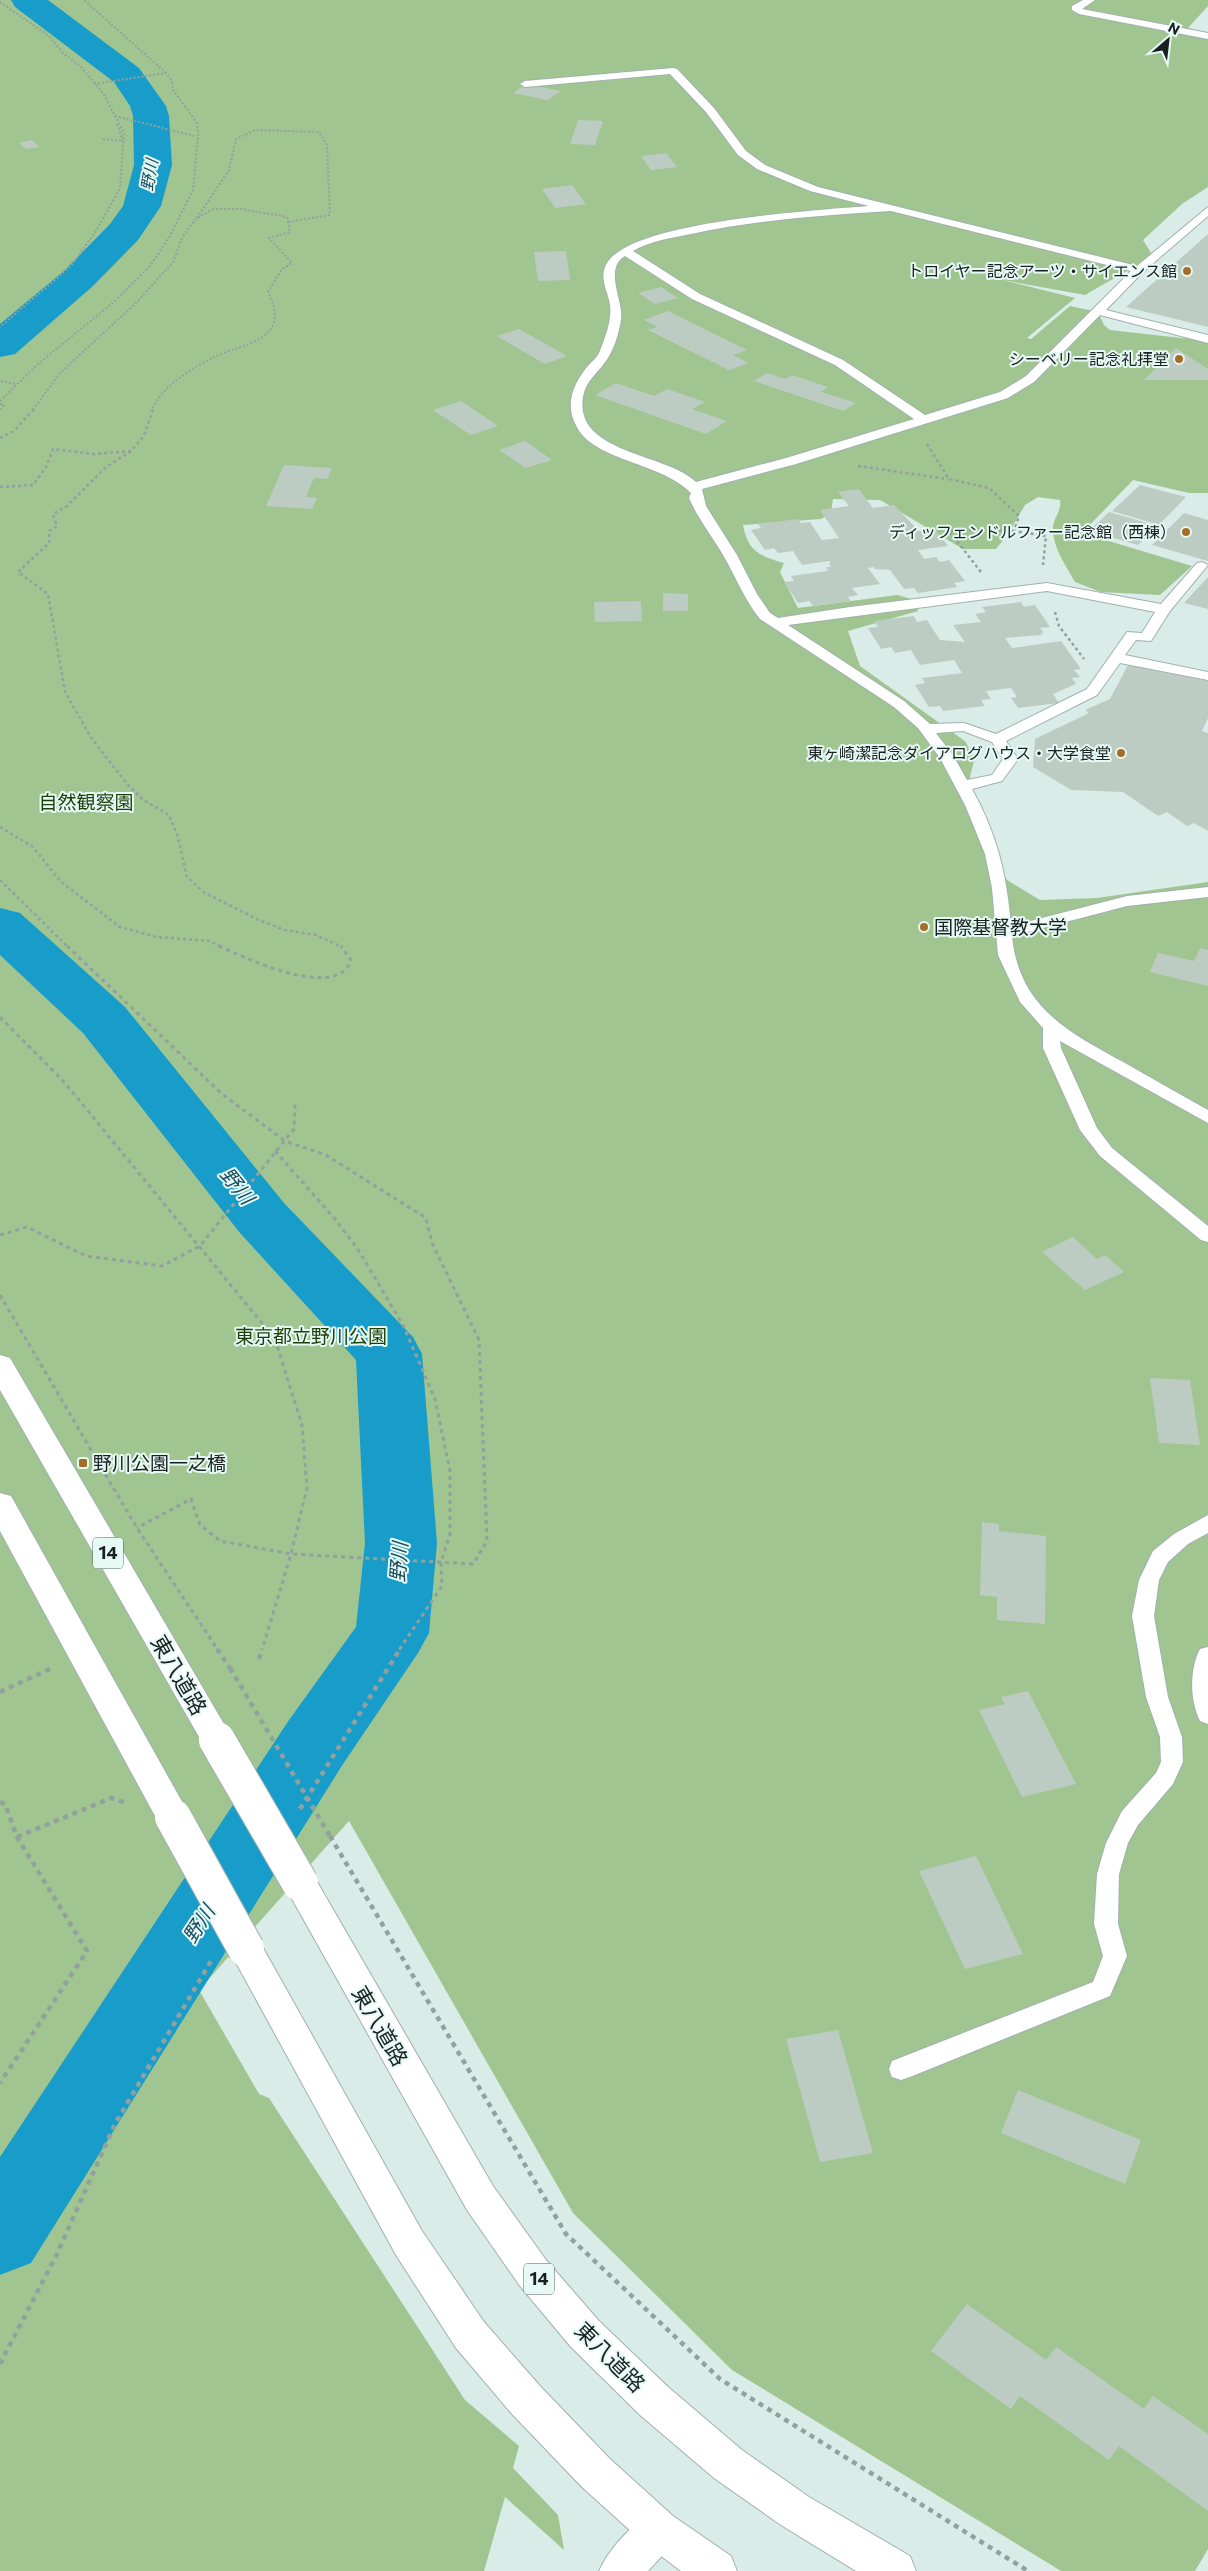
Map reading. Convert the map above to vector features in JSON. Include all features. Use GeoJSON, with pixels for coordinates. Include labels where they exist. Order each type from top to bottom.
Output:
{"type":"FeatureCollection","features":[{"type":"Feature","properties":{"kind":"main road","name":"東八道路"},"geometry":{"type":"LineString","coordinates":[[0,1365],[480,2198],[533,2273],[585,2334],[654,2401],[728,2464],[795,2511],[895,2571]]}},
{"type":"Feature","properties":{"kind":"main road"},"geometry":{"type":"LineString","coordinates":[[0,1504],[173,1817],[230,1954],[409,2243],[470,2335],[526,2400],[596,2473],[659,2530],[716,2571]]}},
{"type":"Feature","properties":{"kind":"main road"},"geometry":{"type":"LineString","coordinates":[[620,2571],[659,2530]]}},
{"type":"Feature","properties":{"kind":"lane"},"geometry":{"type":"LineString","coordinates":[[1090,0],[1075,8],[1079,11],[1208,36]]}},
{"type":"Feature","properties":{"kind":"lane"},"geometry":{"type":"LineString","coordinates":[[525,84],[673,71],[710,110],[742,153],[761,167],[814,189],[1139,270]]}},
{"type":"Feature","properties":{"kind":"lane"},"geometry":{"type":"LineString","coordinates":[[894,208],[825,211],[662,236],[633,245],[618,256],[608,278],[616,311],[604,356],[584,379],[576,394],[580,420],[585,432],[597,441],[672,472],[694,487],[698,492],[696,498],[702,513],[743,578],[752,601],[765,616],[899,704],[926,729],[947,757],[973,804],[993,854],[1000,888],[1006,954],[1028,1002],[1051,1027],[1077,1044],[1208,1118]]}},
{"type":"Feature","properties":{"kind":"lane"},"geometry":{"type":"LineString","coordinates":[[694,487],[803,457],[1004,396],[1030,379],[1139,270],[1208,210]]}},
{"type":"Feature","properties":{"kind":"lane"},"geometry":{"type":"LineString","coordinates":[[625,251],[642,265],[750,323],[828,357],[920,422]]}},
{"type":"Feature","properties":{"kind":"lane"},"geometry":{"type":"LineString","coordinates":[[1098,311],[1208,339]]}},
{"type":"Feature","properties":{"kind":"lane"},"geometry":{"type":"LineString","coordinates":[[997,739],[1092,692],[1132,635],[1146,638],[1164,609],[1202,566]]}},
{"type":"Feature","properties":{"kind":"lane"},"geometry":{"type":"LineString","coordinates":[[774,623],[1047,587],[1164,609]]}},
{"type":"Feature","properties":{"kind":"lane"},"geometry":{"type":"LineString","coordinates":[[1116,658],[1208,676]]}},
{"type":"Feature","properties":{"kind":"lane"},"geometry":{"type":"LineString","coordinates":[[926,729],[964,727],[997,739],[1011,759],[997,778],[963,786]]}},
{"type":"Feature","properties":{"kind":"lane"},"geometry":{"type":"LineString","coordinates":[[1004,932],[1128,901],[1208,892]]}},
{"type":"Feature","properties":{"kind":"lane"},"geometry":{"type":"LineString","coordinates":[[1051,1027],[1052,1048],[1089,1130],[1106,1152],[1208,1236]]}},
{"type":"Feature","properties":{"kind":"lane"},"geometry":{"type":"LineString","coordinates":[[901,2069],[1102,1990],[1115,1956],[1106,1924],[1108,1874],[1116,1843],[1130,1818],[1165,1778],[1172,1762],[1171,1737],[1157,1697],[1143,1616],[1149,1580],[1160,1557],[1181,1539],[1208,1523]]}},
{"type":"Feature","properties":{"kind":"lane"},"geometry":{"type":"LineString","coordinates":[[1208,1655],[1204,1668],[1204,1702],[1208,1715]]}},
{"type":"Feature","properties":{"kind":"path"},"geometry":{"type":"LineString","coordinates":[[0,410],[4,405],[0,402],[16,384],[116,300],[150,266],[170,236],[193,190],[198,136],[197,123],[173,90],[172,81],[166,73],[84,0]]}},
{"type":"Feature","properties":{"kind":"path"},"geometry":{"type":"LineString","coordinates":[[0,2],[49,36],[63,53],[80,66],[93,84],[103,93],[124,133],[120,188],[96,232],[71,266],[20,312],[0,327]]}},
{"type":"Feature","properties":{"kind":"path"},"geometry":{"type":"LineString","coordinates":[[93,84],[166,73]]}},
{"type":"Feature","properties":{"kind":"path"},"geometry":{"type":"LineString","coordinates":[[123,141],[115,116],[198,136]]}},
{"type":"Feature","properties":{"kind":"path"},"geometry":{"type":"LineString","coordinates":[[0,438],[14,431],[30,414],[60,373],[136,303],[173,262],[182,238],[229,170],[236,140],[255,130],[319,132],[326,145],[330,215],[288,222]]}},
{"type":"Feature","properties":{"kind":"path"},"geometry":{"type":"LineString","coordinates":[[103,139],[123,141]]}},
{"type":"Feature","properties":{"kind":"path"},"geometry":{"type":"LineString","coordinates":[[0,827],[33,847],[44,865],[60,881],[82,900],[120,927],[157,937],[209,941],[256,963],[305,976],[338,976],[348,969],[352,960],[341,946],[316,935],[285,930],[260,920],[205,893],[187,877],[178,837],[169,815],[142,799],[128,785],[92,740],[65,692],[48,594],[18,572],[49,544],[50,532],[57,526],[53,514],[67,506],[106,467],[131,451],[143,438],[158,399],[175,383],[204,362],[228,350],[251,344],[267,333],[275,317],[275,303],[268,292],[282,268],[292,263],[269,238],[290,232],[287,218],[241,209],[213,209],[196,220]]}},
{"type":"Feature","properties":{"kind":"path"},"geometry":{"type":"LineString","coordinates":[[1,381],[16,384]]}},
{"type":"Feature","properties":{"kind":"path"},"geometry":{"type":"LineString","coordinates":[[920,422],[949,480]]}},
{"type":"Feature","properties":{"kind":"path"},"geometry":{"type":"LineString","coordinates":[[0,487],[33,485],[46,467],[53,449],[94,454],[131,451]]}},
{"type":"Feature","properties":{"kind":"path"},"geometry":{"type":"LineString","coordinates":[[803,457],[990,488],[1019,516],[1014,531]]}},
{"type":"Feature","properties":{"kind":"path"},"geometry":{"type":"LineString","coordinates":[[1000,593],[966,555],[950,531],[977,529],[1014,531],[1046,536],[1043,563],[1047,587],[1059,626],[1101,679]]}},
{"type":"Feature","properties":{"kind":"path"},"geometry":{"type":"LineString","coordinates":[[0,880],[215,1088],[284,1141],[326,1155],[426,1218],[432,1243],[479,1340],[487,1540],[473,1564],[291,1554],[220,1541],[200,1526],[191,1499],[137,1528]]}},
{"type":"Feature","properties":{"kind":"path"},"geometry":{"type":"LineString","coordinates":[[0,1017],[65,1083],[275,1339],[302,1425],[307,1488],[291,1554],[259,1659]]}},
{"type":"Feature","properties":{"kind":"path"},"geometry":{"type":"LineString","coordinates":[[0,1235],[27,1227],[86,1256],[162,1266],[200,1246],[294,1129],[294,1103]]}},
{"type":"Feature","properties":{"kind":"path"},"geometry":{"type":"LineString","coordinates":[[275,1151],[304,1182],[356,1248],[403,1325],[435,1399],[450,1471],[450,1534],[441,1562],[442,1586],[358,1712],[296,1815]]}},
{"type":"Feature","properties":{"kind":"path"},"geometry":{"type":"LineString","coordinates":[[0,1295],[137,1528],[230,1668],[566,2234],[720,2379],[1028,2571]]}},
{"type":"Feature","properties":{"kind":"path"},"geometry":{"type":"LineString","coordinates":[[0,1692],[82,1654]]}},
{"type":"Feature","properties":{"kind":"path"},"geometry":{"type":"LineString","coordinates":[[17,1837],[111,1798]]}},
{"type":"Feature","properties":{"kind":"path"},"geometry":{"type":"LineString","coordinates":[[0,1802],[4,1804],[17,1837],[87,1951],[0,2083]]}},
{"type":"Feature","properties":{"kind":"path"},"geometry":{"type":"LineString","coordinates":[[0,2364],[57,2254],[115,2124],[184,2009],[230,1954]]}},
{"type":"Feature","properties":{"kind":"green space"},"geometry":{"type":"Polygon","coordinates":[[[0,0],[1208,0],[1208,6],[1188,28],[1208,33],[1208,187],[1182,204],[1143,240],[1153,256],[1085,295],[1003,280],[1075,298],[1027,338],[1031,339],[1070,306],[1098,312],[1104,325],[1110,330],[1208,341],[1208,493],[1189,493],[1133,480],[1082,533],[1192,566],[1160,595],[1101,592],[1075,582],[1055,544],[1053,526],[1060,508],[1060,500],[1038,497],[1025,505],[1008,534],[996,549],[963,549],[880,500],[833,499],[831,513],[821,519],[743,525],[748,541],[756,552],[784,563],[780,572],[798,608],[897,595],[915,600],[918,611],[848,631],[860,666],[966,742],[974,761],[965,796],[1007,880],[1040,900],[1097,898],[1208,882],[1208,2549],[1195,2571],[1061,2571],[732,2370],[573,2213],[349,1821],[199,1990],[259,2094],[269,2098],[465,2400],[519,2446],[513,2468],[558,2515],[564,2550],[505,2497],[484,2571],[0,2571],[0,0]]]}},
{"type":"Feature","properties":{"kind":"building"},"geometry":{"type":"Polygon","coordinates":[[[526,84],[561,91],[548,100],[513,93],[526,84]]]}},
{"type":"Feature","properties":{"kind":"building"},"geometry":{"type":"Polygon","coordinates":[[[578,120],[603,121],[595,145],[570,144],[578,120]]]}},
{"type":"Feature","properties":{"kind":"building"},"geometry":{"type":"Polygon","coordinates":[[[32,140],[39,147],[26,149],[19,143],[32,140]]]}},
{"type":"Feature","properties":{"kind":"building"},"geometry":{"type":"Polygon","coordinates":[[[666,153],[677,167],[651,170],[641,156],[666,153]]]}},
{"type":"Feature","properties":{"kind":"building"},"geometry":{"type":"Polygon","coordinates":[[[572,185],[586,204],[555,208],[542,189],[572,185]]]}},
{"type":"Feature","properties":{"kind":"building","name":"トロイヤー記念アーツ・サイエンス館"},"geometry":{"type":"Polygon","coordinates":[[[1208,234],[1208,327],[1126,307],[1208,234]]]}},
{"type":"Feature","properties":{"kind":"building"},"geometry":{"type":"Polygon","coordinates":[[[566,251],[570,280],[538,281],[534,252],[566,251]]]}},
{"type":"Feature","properties":{"kind":"building"},"geometry":{"type":"Polygon","coordinates":[[[661,287],[678,298],[655,304],[638,293],[661,287]]]}},
{"type":"Feature","properties":{"kind":"building"},"geometry":{"type":"Polygon","coordinates":[[[668,311],[747,350],[733,355],[749,363],[729,370],[648,330],[658,327],[644,320],[668,311]]]}},
{"type":"Feature","properties":{"kind":"building"},"geometry":{"type":"Polygon","coordinates":[[[519,329],[567,356],[545,364],[497,336],[519,329]]]}},
{"type":"Feature","properties":{"kind":"building","name":"シーベリー記念礼拝堂"},"geometry":{"type":"Polygon","coordinates":[[[1176,348],[1208,369],[1208,380],[1144,380],[1176,348]]]}},
{"type":"Feature","properties":{"kind":"building"},"geometry":{"type":"Polygon","coordinates":[[[767,373],[785,379],[792,375],[828,387],[821,392],[856,403],[843,411],[754,381],[767,373]]]}},
{"type":"Feature","properties":{"kind":"building"},"geometry":{"type":"Polygon","coordinates":[[[616,383],[654,396],[667,389],[705,402],[692,409],[727,421],[706,434],[595,395],[616,383]]]}},
{"type":"Feature","properties":{"kind":"building"},"geometry":{"type":"Polygon","coordinates":[[[461,401],[498,426],[471,435],[433,410],[461,401]]]}},
{"type":"Feature","properties":{"kind":"building"},"geometry":{"type":"Polygon","coordinates":[[[525,441],[552,460],[526,468],[499,450],[525,441]]]}},
{"type":"Feature","properties":{"kind":"building"},"geometry":{"type":"Polygon","coordinates":[[[284,465],[332,468],[327,479],[314,478],[306,497],[317,498],[312,509],[266,506],[284,465]]]}},
{"type":"Feature","properties":{"kind":"building"},"geometry":{"type":"Polygon","coordinates":[[[1140,485],[1186,497],[1159,525],[1112,511],[1140,485]]]}},
{"type":"Feature","properties":{"kind":"building"},"geometry":{"type":"Polygon","coordinates":[[[859,489],[873,508],[894,505],[919,531],[935,529],[948,546],[918,550],[924,559],[936,557],[940,562],[949,560],[965,581],[954,583],[957,587],[918,593],[914,588],[904,589],[890,570],[875,569],[874,567],[868,568],[880,584],[852,588],[858,595],[848,597],[851,601],[813,606],[809,601],[798,603],[784,582],[794,581],[791,576],[828,571],[826,567],[831,567],[829,563],[831,563],[829,561],[802,565],[793,551],[778,553],[774,548],[765,550],[751,530],[761,528],[758,524],[798,519],[801,523],[810,522],[822,540],[839,538],[820,510],[849,506],[838,492],[859,489]]]}},
{"type":"Feature","properties":{"kind":"building"},"geometry":{"type":"Polygon","coordinates":[[[1109,512],[1158,526],[1138,545],[1089,531],[1109,512]]]}},
{"type":"Feature","properties":{"kind":"building","name":"ディッフェンドルファー記念館（西棟）"},"geometry":{"type":"Polygon","coordinates":[[[1184,513],[1208,520],[1208,561],[1152,545],[1184,513]]]}},
{"type":"Feature","properties":{"kind":"building","name":"ディッフェンドルファー記念館（西棟）"},"geometry":{"type":"Polygon","coordinates":[[[1208,577],[1208,609],[1184,603],[1208,577]]]}},
{"type":"Feature","properties":{"kind":"building"},"geometry":{"type":"Polygon","coordinates":[[[663,593],[688,594],[688,611],[663,611],[663,593]]]}},
{"type":"Feature","properties":{"kind":"building"},"geometry":{"type":"Polygon","coordinates":[[[641,601],[642,621],[595,622],[594,602],[641,601]]]}},
{"type":"Feature","properties":{"kind":"building"},"geometry":{"type":"Polygon","coordinates":[[[1021,602],[1024,607],[1035,605],[1050,627],[1040,628],[1044,633],[1041,633],[1042,635],[1005,638],[1012,648],[1061,641],[1081,669],[1074,670],[1080,677],[1072,678],[1076,684],[1053,694],[1059,703],[1018,708],[1011,698],[1017,697],[1011,688],[986,691],[991,699],[981,700],[985,706],[943,711],[940,706],[929,707],[915,685],[925,683],[922,678],[962,673],[954,660],[920,665],[911,650],[895,653],[891,647],[881,649],[868,628],[878,627],[874,621],[914,616],[917,622],[927,620],[940,640],[965,642],[953,625],[981,622],[975,614],[986,612],[982,607],[1021,602]]]}},
{"type":"Feature","properties":{"kind":"building","name":"東ヶ崎潔記念ダイアログハウス・大学食堂"},"geometry":{"type":"Polygon","coordinates":[[[1128,665],[1208,681],[1208,718],[1202,731],[1208,733],[1208,831],[1194,823],[1187,826],[1167,812],[1158,816],[1123,792],[1071,790],[1033,767],[1035,739],[1089,713],[1085,710],[1110,699],[1128,665]]]}},
{"type":"Feature","properties":{"kind":"building"},"geometry":{"type":"Polygon","coordinates":[[[1200,948],[1208,950],[1208,986],[1150,972],[1158,953],[1194,961],[1200,948]]]}},
{"type":"Feature","properties":{"kind":"building"},"geometry":{"type":"Polygon","coordinates":[[[1073,1237],[1097,1259],[1105,1255],[1124,1272],[1085,1290],[1042,1252],[1073,1237]]]}},
{"type":"Feature","properties":{"kind":"building"},"geometry":{"type":"Polygon","coordinates":[[[1150,1378],[1190,1380],[1200,1445],[1159,1443],[1150,1378]]]}},
{"type":"Feature","properties":{"kind":"building"},"geometry":{"type":"Polygon","coordinates":[[[982,1522],[999,1524],[999,1531],[1046,1536],[1045,1624],[997,1620],[997,1597],[980,1595],[982,1522]]]}},
{"type":"Feature","properties":{"kind":"building"},"geometry":{"type":"Polygon","coordinates":[[[1028,1691],[1076,1784],[1022,1797],[979,1710],[1005,1704],[1001,1697],[1028,1691]]]}},
{"type":"Feature","properties":{"kind":"building"},"geometry":{"type":"Polygon","coordinates":[[[976,1856],[1023,1954],[965,1969],[919,1871],[976,1856]]]}},
{"type":"Feature","properties":{"kind":"building"},"geometry":{"type":"Polygon","coordinates":[[[838,2030],[873,2153],[820,2162],[786,2039],[838,2030]]]}},
{"type":"Feature","properties":{"kind":"building"},"geometry":{"type":"Polygon","coordinates":[[[1018,2090],[1141,2140],[1125,2184],[1001,2133],[1018,2090]]]}},
{"type":"Feature","properties":{"kind":"building"},"geometry":{"type":"Polygon","coordinates":[[[967,2304],[1046,2360],[1056,2347],[1144,2409],[1153,2396],[1208,2434],[1208,2511],[1119,2446],[1109,2460],[1020,2396],[1011,2409],[931,2351],[967,2304]]]}},
{"type":"Feature","properties":{"kind":"waterway","name":"野川"},"geometry":{"type":"LineString","coordinates":[[0,345],[79,278],[124,232],[142,206],[153,165],[151,116],[148,106],[127,75],[27,0]]}},
{"type":"Feature","properties":{"kind":"waterway","name":"野川"},"geometry":{"type":"LineString","coordinates":[[0,925],[104,1020],[262,1218],[389,1354],[401,1543],[392,1633],[316,1742],[0,2234]]}},
{"type":"Feature","properties":{"kind":"place","name":"トロイヤー記念アーツ・サイエンス館"},"geometry":{"type":"Point","coordinates":[1187,271]}},
{"type":"Feature","properties":{"kind":"place","name":"シーベリー記念礼拝堂"},"geometry":{"type":"Point","coordinates":[1179,359]}},
{"type":"Feature","properties":{"kind":"place","name":"ディッフェンドルファー記念館（西棟）"},"geometry":{"type":"Point","coordinates":[1186,532]}},
{"type":"Feature","properties":{"kind":"place","name":"東ヶ崎潔記念ダイアログハウス・大学食堂"},"geometry":{"type":"Point","coordinates":[1121,753]}},
{"type":"Feature","properties":{"kind":"place","name":"国際基督教大学"},"geometry":{"type":"Point","coordinates":[924,927]}},
{"type":"Feature","properties":{"kind":"place","name":"野川公園一之橋"},"geometry":{"type":"Point","coordinates":[83,1463]}},
{"type":"Feature","properties":{"kind":"park label","name":"自然観察園"},"geometry":{"type":"Point","coordinates":[86,802]}},
{"type":"Feature","properties":{"kind":"park label","name":"東京都立野川公園"},"geometry":{"type":"Point","coordinates":[311,1336]}}]}
